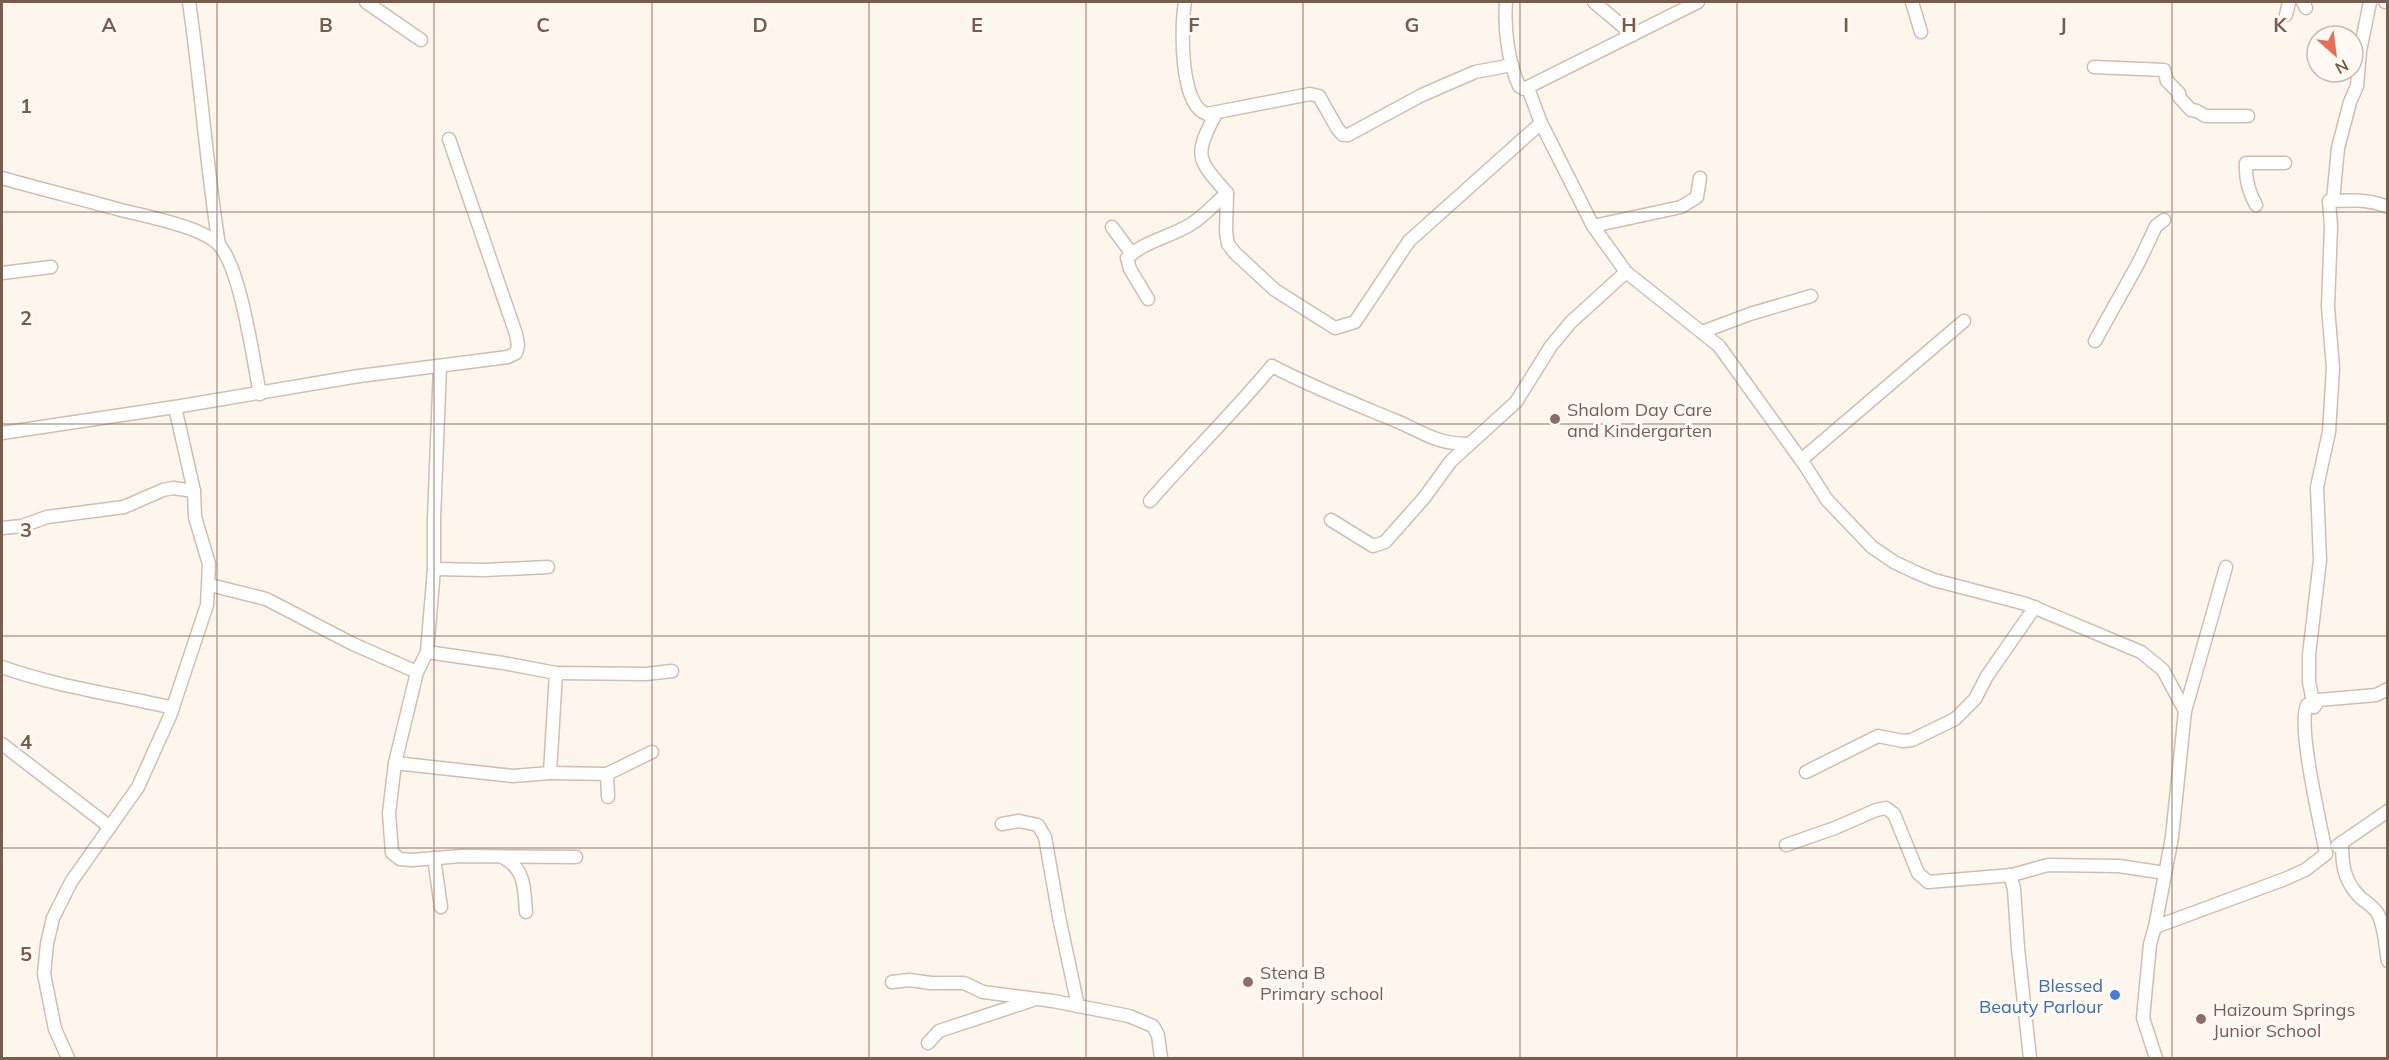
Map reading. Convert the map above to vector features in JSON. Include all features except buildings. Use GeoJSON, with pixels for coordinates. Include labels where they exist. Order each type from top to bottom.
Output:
{"type":"FeatureCollection","features":[{"type":"Feature","properties":{"kind":"street"},"geometry":{"type":"LineString","coordinates":[[189,2],[200,72],[210,190],[219,245],[231,268],[240,296],[260,394]]}},
{"type":"Feature","properties":{"kind":"street"},"geometry":{"type":"LineString","coordinates":[[366,2],[421,40]]}},
{"type":"Feature","properties":{"kind":"street"},"geometry":{"type":"LineString","coordinates":[[1185,2],[1182,55],[1190,91],[1203,113],[1216,113],[1301,94],[1315,95],[1323,101],[1337,128],[1343,135],[1348,135],[1422,95],[1475,72],[1512,65]]}},
{"type":"Feature","properties":{"kind":"street"},"geometry":{"type":"LineString","coordinates":[[1506,2],[1505,26],[1512,65],[1520,86],[1528,88],[1698,2]]}},
{"type":"Feature","properties":{"kind":"street"},"geometry":{"type":"LineString","coordinates":[[1594,2],[1633,35]]}},
{"type":"Feature","properties":{"kind":"street"},"geometry":{"type":"LineString","coordinates":[[1912,2],[1921,32]]}},
{"type":"Feature","properties":{"kind":"street"},"geometry":{"type":"LineString","coordinates":[[2286,15],[2289,2]]}},
{"type":"Feature","properties":{"kind":"street"},"geometry":{"type":"LineString","coordinates":[[2333,200],[2338,148],[2350,102],[2357,86],[2360,51],[2370,2]]}},
{"type":"Feature","properties":{"kind":"street"},"geometry":{"type":"LineString","coordinates":[[2094,67],[2164,70],[2167,81],[2191,110],[2205,116],[2247,116]]}},
{"type":"Feature","properties":{"kind":"street"},"geometry":{"type":"LineString","coordinates":[[1528,88],[1540,123],[1593,226],[1626,272],[1702,332],[1730,358],[1764,411],[1801,460],[1827,500],[1872,547],[1894,562],[1934,580],[2035,607],[2141,652],[2163,670],[2185,711]]}},
{"type":"Feature","properties":{"kind":"street"},"geometry":{"type":"LineString","coordinates":[[1216,113],[1202,140],[1200,158],[1207,171],[1227,193],[1228,244],[1234,253],[1275,290],[1335,328],[1345,327],[1355,322],[1409,241],[1540,123]]}},
{"type":"Feature","properties":{"kind":"street"},"geometry":{"type":"LineString","coordinates":[[2,433],[260,394],[359,376],[508,357],[516,353],[519,345],[449,140]]}},
{"type":"Feature","properties":{"kind":"street"},"geometry":{"type":"LineString","coordinates":[[2256,205],[2249,194],[2245,176],[2246,163],[2284,163]]}},
{"type":"Feature","properties":{"kind":"street"},"geometry":{"type":"LineString","coordinates":[[2,178],[173,224],[205,235],[219,245]]}},
{"type":"Feature","properties":{"kind":"street"},"geometry":{"type":"LineString","coordinates":[[1593,226],[1681,207],[1690,203],[1697,197],[1700,178]]}},
{"type":"Feature","properties":{"kind":"street"},"geometry":{"type":"LineString","coordinates":[[1148,299],[1130,269],[1127,258],[1164,236],[1188,227],[1227,193]]}},
{"type":"Feature","properties":{"kind":"street"},"geometry":{"type":"LineString","coordinates":[[2314,707],[2309,682],[2309,655],[2320,560],[2317,487],[2329,432],[2333,368],[2328,307],[2331,226],[2329,201],[2361,200],[2388,207]]}},
{"type":"Feature","properties":{"kind":"street"},"geometry":{"type":"LineString","coordinates":[[2094,341],[2139,262],[2156,226],[2164,220]]}},
{"type":"Feature","properties":{"kind":"street"},"geometry":{"type":"LineString","coordinates":[[1112,227],[1131,254]]}},
{"type":"Feature","properties":{"kind":"street"},"geometry":{"type":"LineString","coordinates":[[2,273],[51,267]]}},
{"type":"Feature","properties":{"kind":"street"},"geometry":{"type":"LineString","coordinates":[[1331,520],[1373,546],[1385,542],[1424,498],[1451,461],[1467,444],[1516,402],[1551,346],[1571,322],[1626,272]]}},
{"type":"Feature","properties":{"kind":"street"},"geometry":{"type":"LineString","coordinates":[[1702,332],[1750,314],[1811,296]]}},
{"type":"Feature","properties":{"kind":"street"},"geometry":{"type":"LineString","coordinates":[[1801,460],[1964,321]]}},
{"type":"Feature","properties":{"kind":"street"},"geometry":{"type":"LineString","coordinates":[[440,366],[434,569],[427,652],[417,672],[395,763],[389,813],[392,854],[400,859],[411,860],[462,856],[576,857]]}},
{"type":"Feature","properties":{"kind":"street"},"geometry":{"type":"LineString","coordinates":[[1150,501],[1188,458],[1225,422],[1272,366],[1315,388],[1448,444],[1467,444]]}},
{"type":"Feature","properties":{"kind":"street"},"geometry":{"type":"LineString","coordinates":[[68,1059],[55,1029],[44,974],[53,918],[71,882],[138,787],[173,708],[202,622],[210,585],[209,564],[195,518],[194,491],[176,407]]}},
{"type":"Feature","properties":{"kind":"street"},"geometry":{"type":"LineString","coordinates":[[2,528],[22,525],[47,517],[124,507],[173,488],[194,491]]}},
{"type":"Feature","properties":{"kind":"street"},"geometry":{"type":"LineString","coordinates":[[434,569],[485,570],[548,567]]}},
{"type":"Feature","properties":{"kind":"street"},"geometry":{"type":"LineString","coordinates":[[2156,1059],[2143,1018],[2150,944],[2172,837],[2185,711],[2226,567]]}},
{"type":"Feature","properties":{"kind":"street"},"geometry":{"type":"LineString","coordinates":[[210,585],[266,599],[315,626],[417,672]]}},
{"type":"Feature","properties":{"kind":"street"},"geometry":{"type":"LineString","coordinates":[[1806,772],[1878,736],[1903,741],[1912,740],[1955,719],[1975,699],[1987,676],[2035,607]]}},
{"type":"Feature","properties":{"kind":"street"},"geometry":{"type":"LineString","coordinates":[[427,652],[556,673],[646,674],[672,671]]}},
{"type":"Feature","properties":{"kind":"street"},"geometry":{"type":"LineString","coordinates":[[2,667],[74,689],[118,695],[173,708]]}},
{"type":"Feature","properties":{"kind":"street"},"geometry":{"type":"LineString","coordinates":[[550,773],[556,673]]}},
{"type":"Feature","properties":{"kind":"street"},"geometry":{"type":"LineString","coordinates":[[2314,707],[2319,700],[2376,695],[2388,689]]}},
{"type":"Feature","properties":{"kind":"street"},"geometry":{"type":"LineString","coordinates":[[2314,707],[2307,705],[2305,711],[2306,738],[2326,854]]}},
{"type":"Feature","properties":{"kind":"street"},"geometry":{"type":"LineString","coordinates":[[2,744],[110,827]]}},
{"type":"Feature","properties":{"kind":"street"},"geometry":{"type":"LineString","coordinates":[[395,763],[513,776],[550,773],[607,774],[652,752]]}},
{"type":"Feature","properties":{"kind":"street"},"geometry":{"type":"LineString","coordinates":[[607,774],[608,797]]}},
{"type":"Feature","properties":{"kind":"street"},"geometry":{"type":"LineString","coordinates":[[1786,845],[1886,808],[1894,814],[1918,873],[1924,881],[2010,874],[2048,865],[2120,866],[2165,873]]}},
{"type":"Feature","properties":{"kind":"street"},"geometry":{"type":"LineString","coordinates":[[2155,927],[2305,870],[2388,811]]}},
{"type":"Feature","properties":{"kind":"street"},"geometry":{"type":"LineString","coordinates":[[1002,824],[1019,821],[1038,825],[1045,837],[1078,1006]]}},
{"type":"Feature","properties":{"kind":"street"},"geometry":{"type":"LineString","coordinates":[[2342,842],[2345,876],[2356,892],[2380,917],[2388,961]]}},
{"type":"Feature","properties":{"kind":"street"},"geometry":{"type":"LineString","coordinates":[[434,858],[441,907]]}},
{"type":"Feature","properties":{"kind":"street"},"geometry":{"type":"LineString","coordinates":[[504,858],[514,863],[520,871],[523,879],[526,912]]}},
{"type":"Feature","properties":{"kind":"street"},"geometry":{"type":"LineString","coordinates":[[2010,874],[2014,889],[2030,1059]]}},
{"type":"Feature","properties":{"kind":"street"},"geometry":{"type":"LineString","coordinates":[[892,982],[909,980],[964,983],[983,992],[1129,1016],[1153,1026],[1158,1035],[1161,1059]]}},
{"type":"Feature","properties":{"kind":"street"},"geometry":{"type":"LineString","coordinates":[[928,1043],[939,1031],[1036,999]]}},
{"type":"Feature","properties":{"kind":"place","name":"Shalom Day Care and Kindergarten"},"geometry":{"type":"Point","coordinates":[1555,419]}},
{"type":"Feature","properties":{"kind":"place","name":"Stena B Primary school"},"geometry":{"type":"Point","coordinates":[1248,982]}},
{"type":"Feature","properties":{"kind":"place","name":"Blessed Beauty Parlour"},"geometry":{"type":"Point","coordinates":[2115,995]}},
{"type":"Feature","properties":{"kind":"place","name":"Haizoum Springs Junior School"},"geometry":{"type":"Point","coordinates":[2201,1019]}}]}
